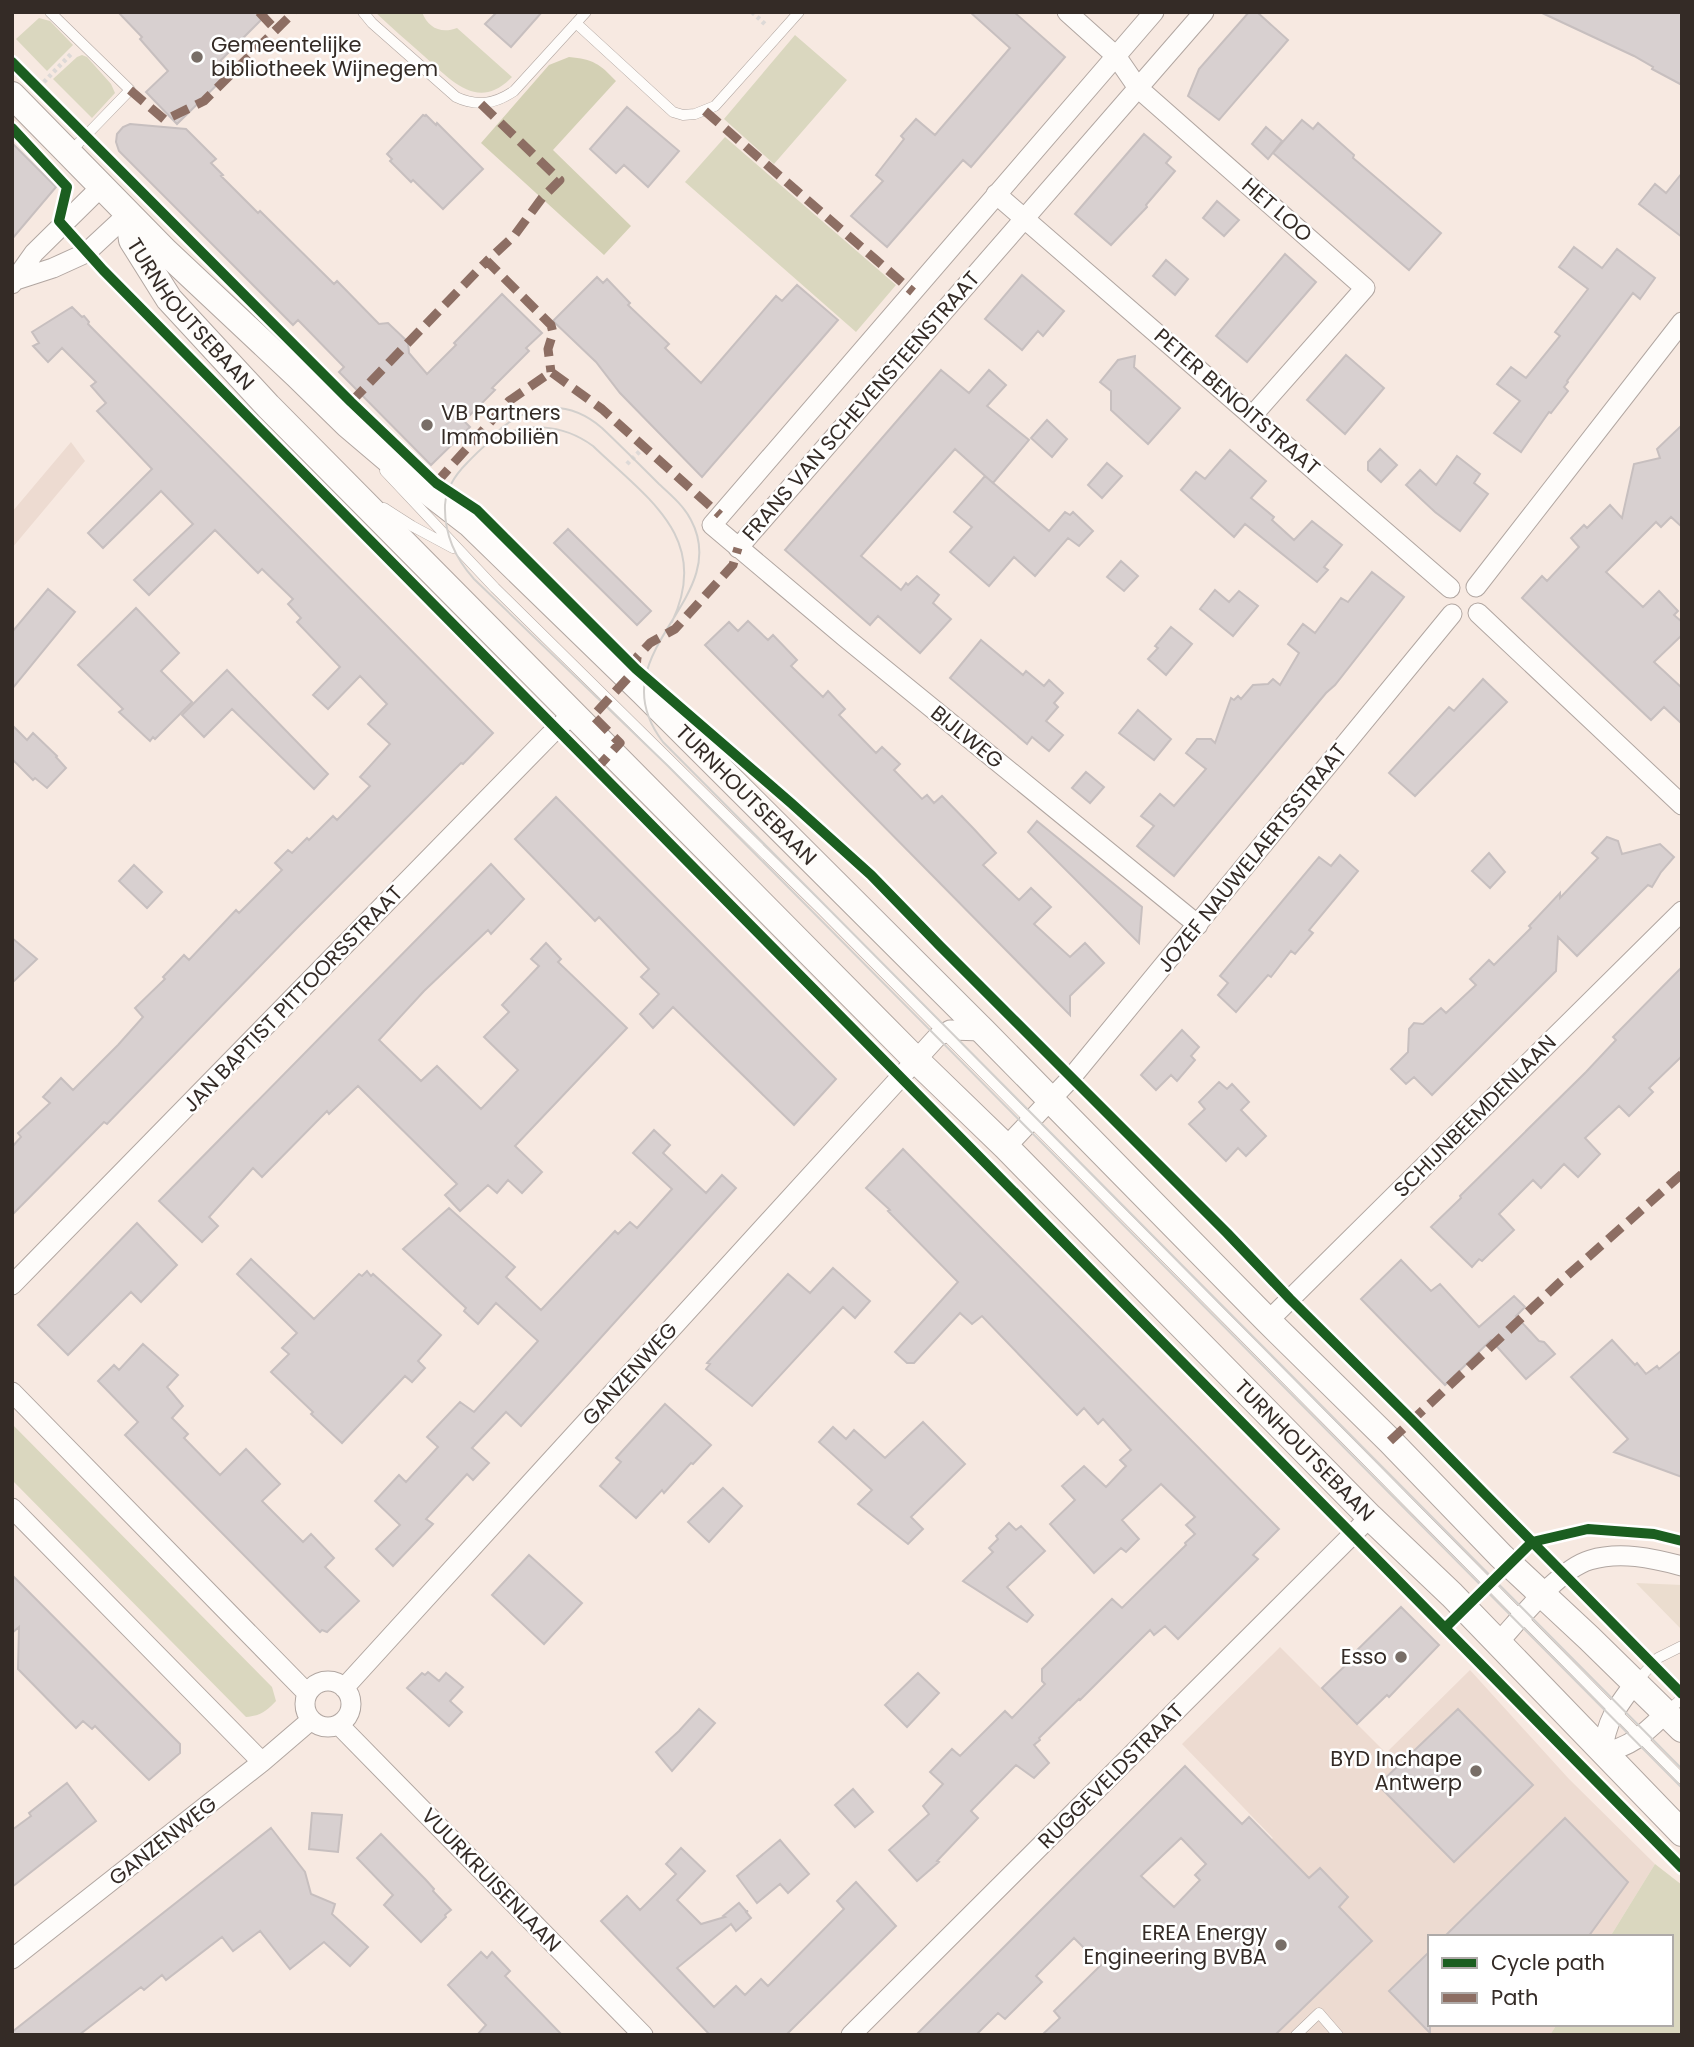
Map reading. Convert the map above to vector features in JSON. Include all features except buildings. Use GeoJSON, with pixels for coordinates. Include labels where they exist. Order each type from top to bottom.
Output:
{"type":"FeatureCollection","features":[{"type":"Feature","properties":{"kind":"main road","name":"TURNHOUTSEBAAN"},"geometry":{"type":"LineString","coordinates":[[31,89],[70,152],[176,262],[347,424],[452,509],[643,692],[983,1031],[1501,1556],[1635,1683],[1676,1713]]}},
{"type":"Feature","properties":{"kind":"main road","name":"TURNHOUTSEBAAN"},"geometry":{"type":"LineString","coordinates":[[128,214],[132,240],[169,299],[268,406],[916,1060],[1006,1147],[1370,1517],[1452,1595],[1682,1833]]}},
{"type":"Feature","properties":{"kind":"main road","name":"TURNHOUTSEBAAN"},"geometry":{"type":"LineString","coordinates":[[268,406],[297,375]]}},
{"type":"Feature","properties":{"kind":"street","name":"HET LOO"},"geometry":{"type":"LineString","coordinates":[[1067,12],[1116,56],[1138,88],[1365,288],[1252,416]]}},
{"type":"Feature","properties":{"kind":"street","name":"FRANS VAN SCHEVENSTEENSTRAAT"},"geometry":{"type":"LineString","coordinates":[[1154,12],[712,525],[738,548],[1204,12]]}},
{"type":"Feature","properties":{"kind":"street"},"geometry":{"type":"LineString","coordinates":[[14,282],[34,253],[102,186]]}},
{"type":"Feature","properties":{"kind":"street","name":"PETER BENOITSTRAAT"},"geometry":{"type":"LineString","coordinates":[[996,194],[1450,588]]}},
{"type":"Feature","properties":{"kind":"street"},"geometry":{"type":"LineString","coordinates":[[14,282],[86,253],[128,214]]}},
{"type":"Feature","properties":{"kind":"street"},"geometry":{"type":"LineString","coordinates":[[1476,587],[1682,322]]}},
{"type":"Feature","properties":{"kind":"street","name":"BIJLWEG"},"geometry":{"type":"LineString","coordinates":[[738,548],[1198,925]]}},
{"type":"Feature","properties":{"kind":"street"},"geometry":{"type":"LineString","coordinates":[[1463,582],[1476,587],[1482,600],[1478,613],[1465,619],[1458,618],[1447,609],[1446,595],[1450,588],[1463,582]]}},
{"type":"Feature","properties":{"kind":"street"},"geometry":{"type":"LineString","coordinates":[[1478,613],[1682,805]]}},
{"type":"Feature","properties":{"kind":"street","name":"JOZEF NAUWELAERTSSTRAAT"},"geometry":{"type":"LineString","coordinates":[[1052,1101],[1452,614]]}},
{"type":"Feature","properties":{"kind":"street","name":"JAN BAPTIST PITTOORSSTRAAT"},"geometry":{"type":"LineString","coordinates":[[12,1285],[574,713]]}},
{"type":"Feature","properties":{"kind":"street","name":"SCHIJNBEEMDENLAAN"},"geometry":{"type":"LineString","coordinates":[[1268,1321],[1682,911]]}},
{"type":"Feature","properties":{"kind":"street"},"geometry":{"type":"LineString","coordinates":[[916,1060],[943,1033],[950,1030],[983,1031]]}},
{"type":"Feature","properties":{"kind":"street","name":"GANZENWEG"},"geometry":{"type":"LineString","coordinates":[[344,1688],[916,1060]]}},
{"type":"Feature","properties":{"kind":"street"},"geometry":{"type":"LineString","coordinates":[[1006,1147],[1052,1101]]}},
{"type":"Feature","properties":{"kind":"street"},"geometry":{"type":"LineString","coordinates":[[12,1392],[307,1693]]}},
{"type":"Feature","properties":{"kind":"street"},"geometry":{"type":"LineString","coordinates":[[12,1508],[262,1762]]}},
{"type":"Feature","properties":{"kind":"street","name":"RUGGEVELDSTRAAT"},"geometry":{"type":"LineString","coordinates":[[851,2035],[1370,1517]]}},
{"type":"Feature","properties":{"kind":"street"},"geometry":{"type":"LineString","coordinates":[[1497,1644],[1563,1575],[1582,1563],[1592,1559],[1630,1555],[1682,1566]]}},
{"type":"Feature","properties":{"kind":"street"},"geometry":{"type":"LineString","coordinates":[[329,1681],[344,1688],[351,1703],[350,1712],[339,1725],[324,1727],[311,1720],[305,1707],[307,1693],[313,1686],[329,1681]]}},
{"type":"Feature","properties":{"kind":"street"},"geometry":{"type":"LineString","coordinates":[[1602,1753],[1605,1731],[1614,1711],[1635,1683]]}},
{"type":"Feature","properties":{"kind":"street","name":"TURNHOUTSEBAAN"},"geometry":{"type":"LineString","coordinates":[[1602,1753],[1621,1749],[1676,1713]]}},
{"type":"Feature","properties":{"kind":"street","name":"GANZENWEG"},"geometry":{"type":"LineString","coordinates":[[12,1958],[262,1762],[311,1720]]}},
{"type":"Feature","properties":{"kind":"street","name":"VUURKRUISENLAAN"},"geometry":{"type":"LineString","coordinates":[[339,1725],[643,2035]]}},
{"type":"Feature","properties":{"kind":"lane"},"geometry":{"type":"LineString","coordinates":[[50,12],[130,90],[70,152]]}},
{"type":"Feature","properties":{"kind":"lane"},"geometry":{"type":"LineString","coordinates":[[363,12],[372,23],[456,96],[481,104],[493,102],[514,91],[586,12]]}},
{"type":"Feature","properties":{"kind":"lane"},"geometry":{"type":"LineString","coordinates":[[576,23],[673,112],[683,115],[705,111],[722,100],[799,12]]}},
{"type":"Feature","properties":{"kind":"lane","name":"TURNHOUTSEBAAN"},"geometry":{"type":"LineString","coordinates":[[347,424],[391,478],[460,551],[943,1033],[1682,1779]]}},
{"type":"Feature","properties":{"kind":"lane","name":"TURNHOUTSEBAAN"},"geometry":{"type":"LineString","coordinates":[[345,482],[412,526],[460,551]]}},
{"type":"Feature","properties":{"kind":"lane"},"geometry":{"type":"LineString","coordinates":[[1635,1683],[1658,1658],[1682,1646]]}},
{"type":"Feature","properties":{"kind":"lane"},"geometry":{"type":"LineString","coordinates":[[1296,2035],[1318,2013],[1338,2035]]}},
{"type":"Feature","properties":{"kind":"path"},"geometry":{"type":"LineString","coordinates":[[31,89],[82,43]]}},
{"type":"Feature","properties":{"kind":"path"},"geometry":{"type":"LineString","coordinates":[[626,464],[644,447]]}},
{"type":"Feature","properties":{"kind":"shaded area"},"geometry":{"type":"Polygon","coordinates":[[[375,12],[422,12],[431,26],[440,30],[457,28],[512,77],[500,87],[488,92],[466,89],[445,75],[375,12]]]}},
{"type":"Feature","properties":{"kind":"shaded area"},"geometry":{"type":"Polygon","coordinates":[[[39,18],[50,21],[73,45],[47,71],[16,39],[39,18]]]}},
{"type":"Feature","properties":{"kind":"shaded area"},"geometry":{"type":"Polygon","coordinates":[[[795,35],[847,80],[774,164],[724,119],[795,35]]]}},
{"type":"Feature","properties":{"kind":"shaded area"},"geometry":{"type":"Polygon","coordinates":[[[82,55],[87,57],[111,84],[115,93],[92,118],[53,79],[82,55]]]}},
{"type":"Feature","properties":{"kind":"shaded area"},"geometry":{"type":"Polygon","coordinates":[[[569,57],[595,63],[616,81],[553,150],[631,226],[604,255],[481,143],[549,65],[569,57]]]}},
{"type":"Feature","properties":{"kind":"shaded area"},"geometry":{"type":"Polygon","coordinates":[[[725,137],[896,285],[856,332],[685,182],[725,137]]]}},
{"type":"Feature","properties":{"kind":"shaded area"},"geometry":{"type":"Polygon","coordinates":[[[71,442],[85,461],[12,548],[12,512],[71,442]]]}},
{"type":"Feature","properties":{"kind":"shaded area"},"geometry":{"type":"Polygon","coordinates":[[[12,1424],[272,1687],[276,1701],[269,1708],[246,1717],[12,1480],[12,1424]]]}},
{"type":"Feature","properties":{"kind":"shaded area"},"geometry":{"type":"Polygon","coordinates":[[[1636,1583],[1682,1585],[1682,1630],[1636,1583]]]}},
{"type":"Feature","properties":{"kind":"shaded area"},"geometry":{"type":"Polygon","coordinates":[[[1280,1647],[1386,1753],[1470,1670],[1569,1779],[1655,1864],[1611,1935],[1428,1935],[1428,2026],[1556,2026],[1550,2035],[1067,2035],[1273,1838],[1182,1744],[1280,1647]]]}},
{"type":"Feature","properties":{"kind":"shaded area"},"geometry":{"type":"Polygon","coordinates":[[[1655,1864],[1682,1885],[1682,2035],[1550,2035],[1556,2026],[1673,2026],[1673,1935],[1611,1935],[1655,1864]]]}},
{"type":"Feature","properties":{"kind":"tram line"},"geometry":{"type":"LineString","coordinates":[[496,433],[521,415],[534,410],[562,408],[575,412],[602,428],[681,505],[691,520],[699,549],[695,576],[653,654],[645,681],[646,710],[663,742],[1682,1769]]}},
{"type":"Feature","properties":{"kind":"tram line"},"geometry":{"type":"LineString","coordinates":[[672,622],[682,592],[684,566],[679,543],[668,522],[652,502],[593,446],[556,429],[543,427],[517,430],[488,443],[455,477],[446,499],[446,526],[456,554],[474,579],[668,766],[1682,1788]]}},
{"type":"Feature","properties":{"kind":"marked path"},"geometry":{"type":"LineString","coordinates":[[259,12],[276,30]]}},
{"type":"Feature","properties":{"kind":"marked path"},"geometry":{"type":"LineString","coordinates":[[130,90],[165,120],[204,101],[294,12]]}},
{"type":"Feature","properties":{"kind":"marked path"},"geometry":{"type":"LineString","coordinates":[[481,104],[560,180],[542,198],[514,236],[487,261],[551,325],[553,333],[548,349],[551,372]]}},
{"type":"Feature","properties":{"kind":"marked path"},"geometry":{"type":"LineString","coordinates":[[705,111],[913,292]]}},
{"type":"Feature","properties":{"kind":"marked path"},"geometry":{"type":"LineString","coordinates":[[351,402],[487,261]]}},
{"type":"Feature","properties":{"kind":"marked path"},"geometry":{"type":"LineString","coordinates":[[436,483],[509,401],[551,372],[602,409],[720,515]]}},
{"type":"Feature","properties":{"kind":"marked path"},"geometry":{"type":"LineString","coordinates":[[595,770],[620,743],[593,716],[636,669],[637,657],[650,643],[675,629],[733,565],[738,548]]}},
{"type":"Feature","properties":{"kind":"marked path"},"geometry":{"type":"LineString","coordinates":[[1390,1441],[1560,1282],[1682,1174]]}},
{"type":"Feature","properties":{"kind":"cycle path"},"geometry":{"type":"LineString","coordinates":[[12,62],[351,402],[436,483],[477,510],[636,669],[871,875],[1682,1694]]}},
{"type":"Feature","properties":{"kind":"cycle path"},"geometry":{"type":"LineString","coordinates":[[12,128],[67,187],[59,221],[103,270],[1682,1868]]}},
{"type":"Feature","properties":{"kind":"cycle path"},"geometry":{"type":"LineString","coordinates":[[1445,1628],[1532,1542],[1588,1529],[1654,1534],[1682,1541]]}},
{"type":"Feature","properties":{"kind":"place","name":"Gemeentelijke bibliotheek Wijnegem"},"geometry":{"type":"Point","coordinates":[197,57]}},
{"type":"Feature","properties":{"kind":"place","name":"VB Partners Immobiliën"},"geometry":{"type":"Point","coordinates":[427,425]}},
{"type":"Feature","properties":{"kind":"place","name":"Esso"},"geometry":{"type":"Point","coordinates":[1401,1657]}},
{"type":"Feature","properties":{"kind":"place","name":"BYD Inchape Antwerp"},"geometry":{"type":"Point","coordinates":[1476,1771]}},
{"type":"Feature","properties":{"kind":"place","name":"EREA Energy Engineering BVBA"},"geometry":{"type":"Point","coordinates":[1281,1945]}}]}
